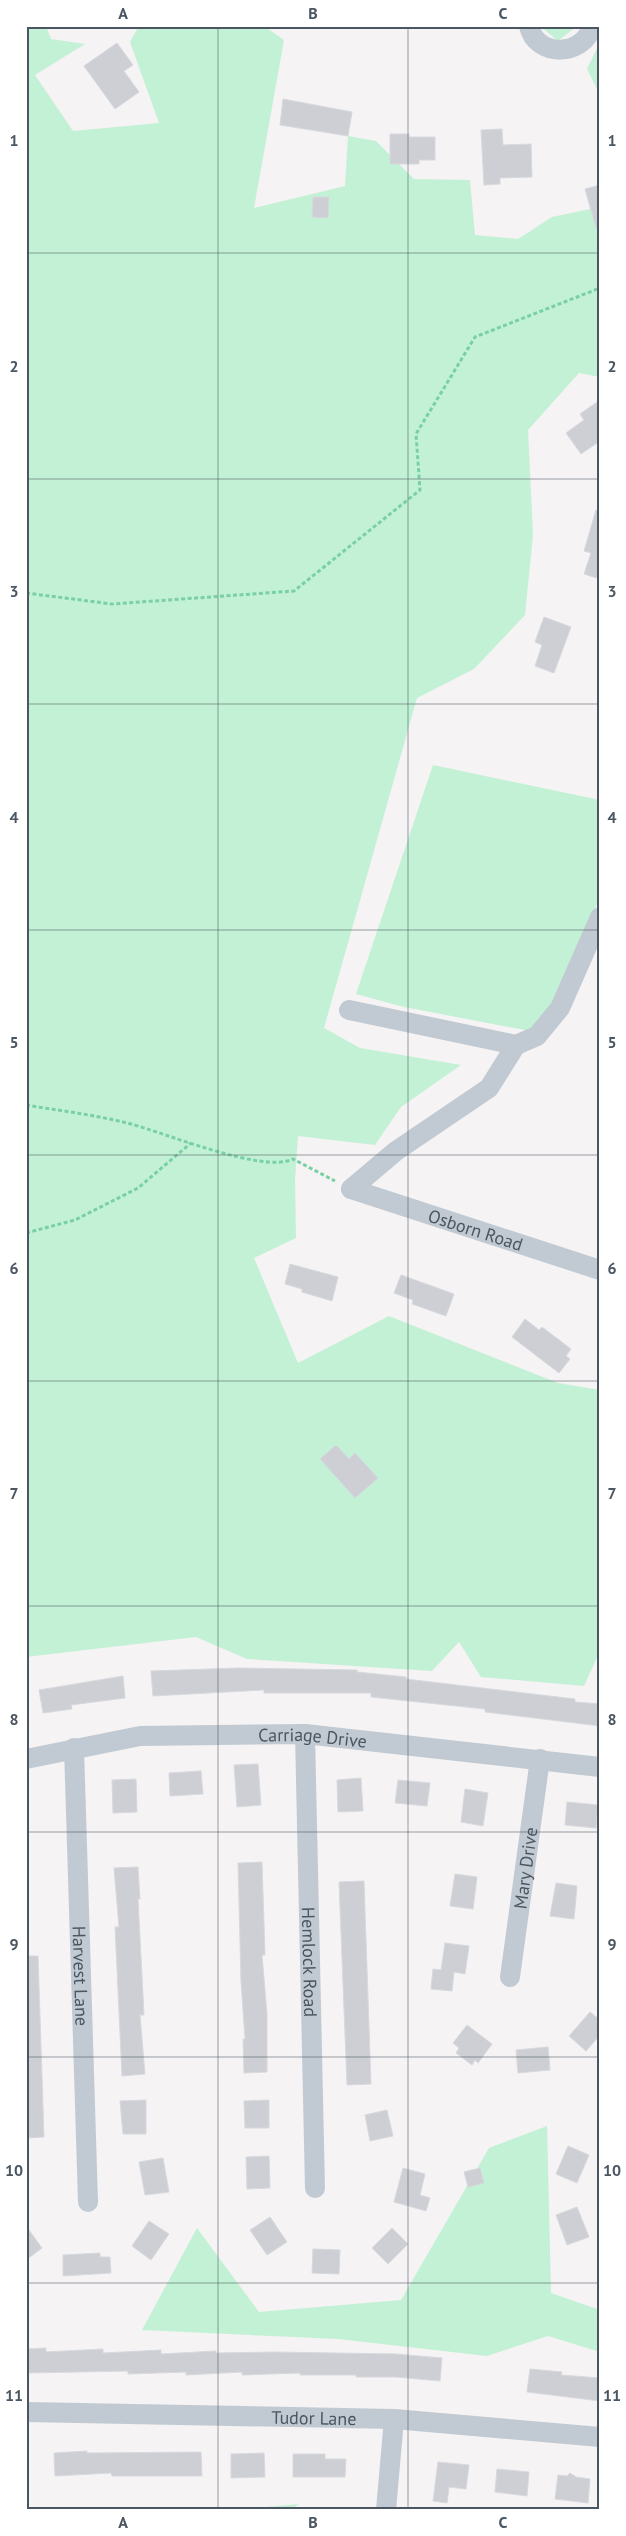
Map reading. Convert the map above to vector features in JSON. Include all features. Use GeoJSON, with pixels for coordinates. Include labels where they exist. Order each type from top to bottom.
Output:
{"type":"FeatureCollection","features":[{"type":"Feature","properties":{"kind":"street"},"geometry":{"type":"LineString","coordinates":[[529,26],[537,41],[548,48],[561,51],[574,48],[584,41],[592,26]]}},
{"type":"Feature","properties":{"kind":"street"},"geometry":{"type":"LineString","coordinates":[[351,1189],[396,1151],[489,1088],[516,1045],[537,1036],[560,1008],[600,917]]}},
{"type":"Feature","properties":{"kind":"street"},"geometry":{"type":"LineString","coordinates":[[349,1010],[516,1045]]}},
{"type":"Feature","properties":{"kind":"street","name":"Osborn Road"},"geometry":{"type":"LineString","coordinates":[[351,1189],[600,1270]]}},
{"type":"Feature","properties":{"kind":"street","name":"Carriage Drive"},"geometry":{"type":"LineString","coordinates":[[26,1759],[140,1736],[305,1734],[600,1767]]}},
{"type":"Feature","properties":{"kind":"street","name":"Hemlock Road"},"geometry":{"type":"LineString","coordinates":[[305,1734],[315,2188]]}},
{"type":"Feature","properties":{"kind":"street","name":"Harvest Lane"},"geometry":{"type":"LineString","coordinates":[[74,1748],[88,2202]]}},
{"type":"Feature","properties":{"kind":"street","name":"Mary Drive"},"geometry":{"type":"LineString","coordinates":[[510,1977],[540,1759]]}},
{"type":"Feature","properties":{"kind":"street","name":"Tudor Lane"},"geometry":{"type":"LineString","coordinates":[[26,2412],[394,2420],[600,2437]]}},
{"type":"Feature","properties":{"kind":"street"},"geometry":{"type":"LineString","coordinates":[[386,2510],[394,2420]]}},
{"type":"Feature","properties":{"kind":"path"},"geometry":{"type":"LineString","coordinates":[[26,593],[112,604],[294,591],[420,490],[416,434],[475,337],[600,288]]}},
{"type":"Feature","properties":{"kind":"path"},"geometry":{"type":"LineString","coordinates":[[26,1105],[130,1124],[192,1143],[275,1164],[293,1159],[351,1189]]}},
{"type":"Feature","properties":{"kind":"path"},"geometry":{"type":"LineString","coordinates":[[26,1233],[75,1220],[138,1188],[192,1143]]}},
{"type":"Feature","properties":{"kind":"green space"},"geometry":{"type":"Polygon","coordinates":[[[26,26],[46,26],[51,39],[85,44],[35,75],[73,131],[159,123],[130,42],[139,26],[264,26],[284,40],[254,208],[345,186],[348,136],[376,141],[414,179],[470,180],[475,235],[518,239],[552,217],[600,207],[600,377],[579,373],[528,430],[533,535],[525,615],[474,669],[417,698],[324,1028],[360,1048],[461,1065],[401,1107],[375,1145],[298,1136],[295,1180],[296,1238],[254,1258],[298,1363],[389,1316],[558,1383],[600,1390],[600,1651],[584,1686],[481,1677],[459,1642],[432,1671],[247,1659],[196,1637],[26,1657],[26,26]]]}},
{"type":"Feature","properties":{"kind":"green space"},"geometry":{"type":"Polygon","coordinates":[[[540,26],[577,26],[558,41],[540,26]]]}},
{"type":"Feature","properties":{"kind":"green space"},"geometry":{"type":"Polygon","coordinates":[[[600,42],[600,95],[587,69],[600,42]]]}},
{"type":"Feature","properties":{"kind":"green space"},"geometry":{"type":"Polygon","coordinates":[[[433,765],[600,800],[600,897],[545,1021],[530,1031],[404,1007],[356,994],[433,765]]]}},
{"type":"Feature","properties":{"kind":"green space"},"geometry":{"type":"Polygon","coordinates":[[[547,2126],[551,2293],[600,2310],[600,2352],[548,2336],[487,2356],[338,2339],[142,2330],[197,2228],[259,2312],[401,2300],[489,2148],[547,2126]]]}},
{"type":"Feature","properties":{"kind":"green space"},"geometry":{"type":"Polygon","coordinates":[[[299,2504],[291,2510],[229,2510],[299,2504]]]}},
{"type":"Feature","properties":{"kind":"building"},"geometry":{"type":"Polygon","coordinates":[[[117,43],[133,65],[124,71],[139,92],[115,109],[84,66],[117,43]]]}},
{"type":"Feature","properties":{"kind":"building"},"geometry":{"type":"Polygon","coordinates":[[[283,99],[352,112],[348,136],[280,125],[283,99]]]}},
{"type":"Feature","properties":{"kind":"building"},"geometry":{"type":"Polygon","coordinates":[[[502,129],[503,145],[531,144],[532,177],[500,178],[500,184],[484,185],[481,130],[502,129]]]}},
{"type":"Feature","properties":{"kind":"building"},"geometry":{"type":"Polygon","coordinates":[[[390,134],[409,134],[409,137],[435,137],[435,160],[419,160],[419,164],[390,164],[390,134]]]}},
{"type":"Feature","properties":{"kind":"building"},"geometry":{"type":"Polygon","coordinates":[[[600,185],[600,227],[596,228],[585,189],[600,185]]]}},
{"type":"Feature","properties":{"kind":"building"},"geometry":{"type":"Polygon","coordinates":[[[313,197],[329,197],[328,218],[312,217],[313,197]]]}},
{"type":"Feature","properties":{"kind":"building"},"geometry":{"type":"Polygon","coordinates":[[[600,400],[600,441],[581,454],[566,433],[584,420],[580,414],[600,400]]]}},
{"type":"Feature","properties":{"kind":"building"},"geometry":{"type":"Polygon","coordinates":[[[596,510],[600,510],[600,579],[584,574],[591,553],[584,551],[596,510]]]}},
{"type":"Feature","properties":{"kind":"building"},"geometry":{"type":"Polygon","coordinates":[[[544,617],[571,627],[554,673],[535,666],[542,645],[535,642],[544,617]]]}},
{"type":"Feature","properties":{"kind":"building"},"geometry":{"type":"Polygon","coordinates":[[[290,1264],[338,1277],[332,1301],[302,1292],[302,1289],[285,1284],[290,1264]]]}},
{"type":"Feature","properties":{"kind":"building"},"geometry":{"type":"Polygon","coordinates":[[[401,1275],[454,1294],[446,1316],[412,1304],[413,1300],[394,1293],[401,1275]]]}},
{"type":"Feature","properties":{"kind":"building"},"geometry":{"type":"Polygon","coordinates":[[[525,1319],[539,1330],[542,1327],[571,1349],[566,1356],[570,1359],[559,1373],[512,1337],[525,1319]]]}},
{"type":"Feature","properties":{"kind":"building"},"geometry":{"type":"Polygon","coordinates":[[[336,1445],[349,1459],[355,1453],[378,1478],[355,1498],[320,1459],[336,1445]]]}},
{"type":"Feature","properties":{"kind":"building"},"geometry":{"type":"Polygon","coordinates":[[[239,1668],[357,1670],[357,1672],[406,1677],[406,1679],[575,1699],[575,1702],[600,1704],[600,1726],[485,1712],[485,1709],[371,1697],[371,1693],[264,1693],[264,1690],[153,1696],[151,1671],[239,1668]]]}},
{"type":"Feature","properties":{"kind":"building"},"geometry":{"type":"Polygon","coordinates":[[[123,1676],[125,1698],[71,1705],[72,1709],[43,1713],[39,1690],[123,1676]]]}},
{"type":"Feature","properties":{"kind":"building"},"geometry":{"type":"Polygon","coordinates":[[[258,1764],[261,1805],[237,1807],[234,1765],[258,1764]]]}},
{"type":"Feature","properties":{"kind":"building"},"geometry":{"type":"Polygon","coordinates":[[[201,1771],[203,1794],[170,1796],[169,1773],[201,1771]]]}},
{"type":"Feature","properties":{"kind":"building"},"geometry":{"type":"Polygon","coordinates":[[[361,1778],[363,1811],[338,1812],[337,1780],[361,1778]]]}},
{"type":"Feature","properties":{"kind":"building"},"geometry":{"type":"Polygon","coordinates":[[[136,1779],[137,1812],[113,1813],[112,1780],[136,1779]]]}},
{"type":"Feature","properties":{"kind":"building"},"geometry":{"type":"Polygon","coordinates":[[[398,1780],[430,1783],[427,1806],[395,1803],[398,1780]]]}},
{"type":"Feature","properties":{"kind":"building"},"geometry":{"type":"Polygon","coordinates":[[[465,1789],[488,1793],[483,1826],[461,1822],[465,1789]]]}},
{"type":"Feature","properties":{"kind":"building"},"geometry":{"type":"Polygon","coordinates":[[[567,1802],[598,1805],[596,1828],[565,1825],[567,1802]]]}},
{"type":"Feature","properties":{"kind":"building"},"geometry":{"type":"Polygon","coordinates":[[[262,1862],[265,1955],[262,1955],[267,2014],[267,2072],[244,2073],[243,2039],[245,2039],[241,1981],[238,1863],[262,1862]]]}},
{"type":"Feature","properties":{"kind":"building"},"geometry":{"type":"Polygon","coordinates":[[[138,1867],[144,2015],[140,2015],[145,2074],[122,2076],[115,1927],[119,1927],[114,1868],[138,1867]]]}},
{"type":"Feature","properties":{"kind":"building"},"geometry":{"type":"Polygon","coordinates":[[[455,1874],[477,1877],[473,1909],[450,1906],[455,1874]]]}},
{"type":"Feature","properties":{"kind":"building"},"geometry":{"type":"Polygon","coordinates":[[[364,1881],[371,2084],[347,2085],[339,1882],[364,1881]]]}},
{"type":"Feature","properties":{"kind":"building"},"geometry":{"type":"Polygon","coordinates":[[[556,1883],[577,1886],[574,1919],[550,1916],[556,1883]]]}},
{"type":"Feature","properties":{"kind":"building"},"geometry":{"type":"Polygon","coordinates":[[[445,1943],[469,1946],[465,1974],[454,1972],[452,1991],[431,1989],[433,1969],[441,1970],[445,1943]]]}},
{"type":"Feature","properties":{"kind":"building"},"geometry":{"type":"Polygon","coordinates":[[[26,1956],[38,1956],[44,2137],[26,2138],[26,1956]]]}},
{"type":"Feature","properties":{"kind":"building"},"geometry":{"type":"Polygon","coordinates":[[[590,2012],[600,2020],[600,2035],[586,2051],[569,2036],[590,2012]]]}},
{"type":"Feature","properties":{"kind":"building"},"geometry":{"type":"Polygon","coordinates":[[[467,2025],[492,2044],[478,2063],[475,2060],[472,2065],[456,2053],[459,2048],[453,2043],[467,2025]]]}},
{"type":"Feature","properties":{"kind":"building"},"geometry":{"type":"Polygon","coordinates":[[[548,2047],[550,2070],[518,2073],[516,2050],[548,2047]]]}},
{"type":"Feature","properties":{"kind":"building"},"geometry":{"type":"Polygon","coordinates":[[[146,2100],[146,2134],[123,2134],[120,2101],[146,2100]]]}},
{"type":"Feature","properties":{"kind":"building"},"geometry":{"type":"Polygon","coordinates":[[[269,2100],[269,2128],[245,2128],[244,2101],[269,2100]]]}},
{"type":"Feature","properties":{"kind":"building"},"geometry":{"type":"Polygon","coordinates":[[[387,2110],[393,2136],[370,2141],[365,2115],[387,2110]]]}},
{"type":"Feature","properties":{"kind":"building"},"geometry":{"type":"Polygon","coordinates":[[[568,2146],[589,2155],[577,2183],[556,2174],[568,2146]]]}},
{"type":"Feature","properties":{"kind":"building"},"geometry":{"type":"Polygon","coordinates":[[[269,2156],[270,2188],[247,2189],[246,2157],[269,2156]]]}},
{"type":"Feature","properties":{"kind":"building"},"geometry":{"type":"Polygon","coordinates":[[[163,2158],[169,2192],[145,2195],[139,2162],[163,2158]]]}},
{"type":"Feature","properties":{"kind":"building"},"geometry":{"type":"Polygon","coordinates":[[[403,2168],[425,2174],[420,2195],[430,2198],[426,2211],[394,2202],[403,2168]]]}},
{"type":"Feature","properties":{"kind":"building"},"geometry":{"type":"Polygon","coordinates":[[[480,2168],[484,2183],[468,2187],[464,2172],[480,2168]]]}},
{"type":"Feature","properties":{"kind":"building"},"geometry":{"type":"Polygon","coordinates":[[[577,2207],[589,2237],[567,2245],[556,2215],[577,2207]]]}},
{"type":"Feature","properties":{"kind":"building"},"geometry":{"type":"Polygon","coordinates":[[[270,2217],[287,2242],[267,2255],[250,2230],[270,2217]]]}},
{"type":"Feature","properties":{"kind":"building"},"geometry":{"type":"Polygon","coordinates":[[[149,2221],[169,2234],[151,2260],[132,2246],[149,2221]]]}},
{"type":"Feature","properties":{"kind":"building"},"geometry":{"type":"Polygon","coordinates":[[[26,2226],[42,2248],[26,2260],[26,2226]]]}},
{"type":"Feature","properties":{"kind":"building"},"geometry":{"type":"Polygon","coordinates":[[[392,2228],[408,2244],[388,2264],[372,2248],[392,2228]]]}},
{"type":"Feature","properties":{"kind":"building"},"geometry":{"type":"Polygon","coordinates":[[[313,2249],[340,2250],[339,2274],[312,2273],[313,2249]]]}},
{"type":"Feature","properties":{"kind":"building"},"geometry":{"type":"Polygon","coordinates":[[[100,2253],[100,2257],[110,2257],[111,2273],[63,2276],[63,2255],[100,2253]]]}},
{"type":"Feature","properties":{"kind":"building"},"geometry":{"type":"Polygon","coordinates":[[[46,2348],[46,2352],[103,2349],[103,2353],[161,2350],[161,2354],[216,2351],[216,2353],[396,2354],[442,2358],[440,2381],[396,2377],[356,2377],[356,2375],[300,2375],[300,2373],[242,2375],[242,2372],[186,2375],[186,2372],[128,2374],[128,2371],[26,2373],[26,2349],[46,2348]]]}},
{"type":"Feature","properties":{"kind":"building"},"geometry":{"type":"Polygon","coordinates":[[[530,2369],[562,2372],[561,2375],[600,2378],[600,2401],[527,2392],[530,2369]]]}},
{"type":"Feature","properties":{"kind":"building"},"geometry":{"type":"Polygon","coordinates":[[[87,2451],[87,2453],[201,2452],[202,2476],[112,2476],[111,2473],[55,2476],[54,2453],[87,2451]]]}},
{"type":"Feature","properties":{"kind":"building"},"geometry":{"type":"Polygon","coordinates":[[[264,2453],[265,2477],[231,2478],[231,2454],[264,2453]]]}},
{"type":"Feature","properties":{"kind":"building"},"geometry":{"type":"Polygon","coordinates":[[[293,2454],[325,2454],[325,2459],[346,2459],[345,2477],[293,2477],[293,2454]]]}},
{"type":"Feature","properties":{"kind":"building"},"geometry":{"type":"Polygon","coordinates":[[[438,2462],[469,2465],[466,2489],[449,2487],[447,2503],[433,2501],[438,2462]]]}},
{"type":"Feature","properties":{"kind":"building"},"geometry":{"type":"Polygon","coordinates":[[[497,2469],[529,2472],[527,2496],[495,2492],[497,2469]]]}},
{"type":"Feature","properties":{"kind":"building"},"geometry":{"type":"Polygon","coordinates":[[[570,2473],[576,2477],[590,2479],[588,2503],[555,2499],[558,2475],[567,2476],[570,2473]]]}}]}
